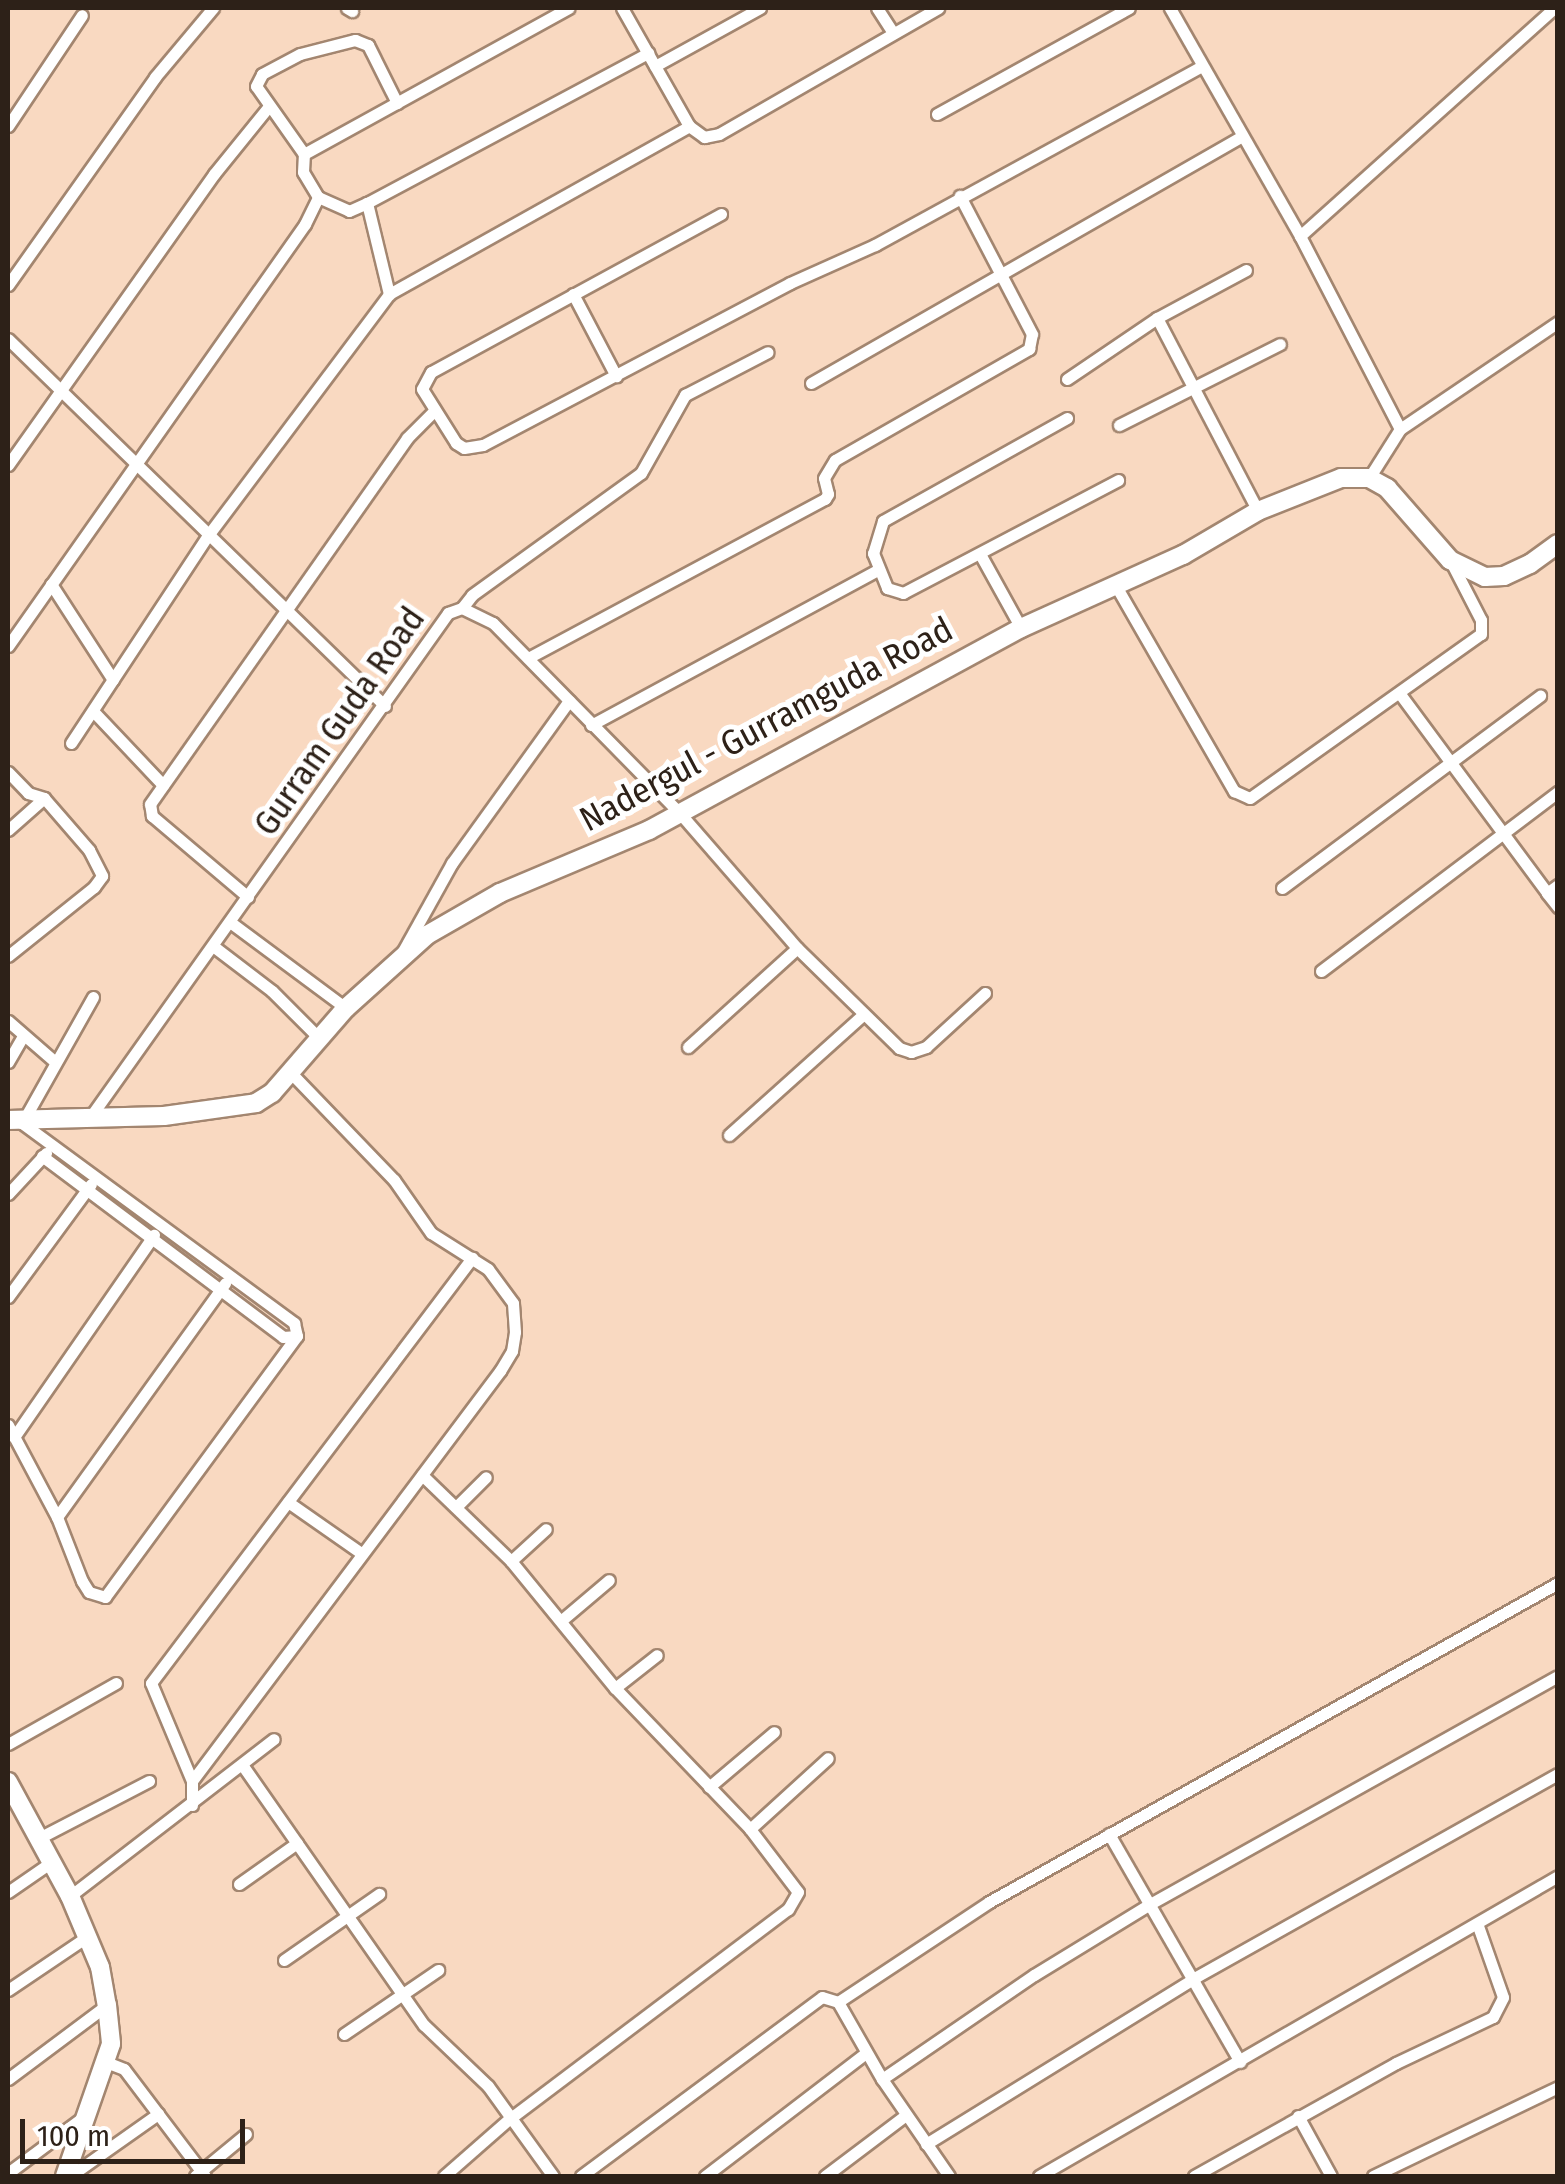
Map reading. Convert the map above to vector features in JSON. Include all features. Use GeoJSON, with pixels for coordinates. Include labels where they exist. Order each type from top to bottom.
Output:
{"type":"FeatureCollection","features":[{"type":"Feature","properties":{"kind":"main road","name":"Nadergul - Gurramguda Road"},"geometry":{"type":"LineString","coordinates":[[15,1122],[233,1110],[256,1104],[291,1072],[346,1008],[427,935],[500,892],[649,830],[1021,628],[1184,554],[1258,511],[1341,478],[1368,478]]}},
{"type":"Feature","properties":{"kind":"main road"},"geometry":{"type":"LineString","coordinates":[[1368,478],[1402,503],[1450,560],[1484,578],[1504,576],[1558,544]]}},
{"type":"Feature","properties":{"kind":"main road"},"geometry":{"type":"LineString","coordinates":[[10,1792],[70,1896],[100,1967],[106,2005],[111,2044],[68,2176]]}},
{"type":"Feature","properties":{"kind":"street"},"geometry":{"type":"LineString","coordinates":[[8,285],[155,77],[214,8]]}},
{"type":"Feature","properties":{"kind":"street"},"geometry":{"type":"LineString","coordinates":[[304,154],[568,8]]}},
{"type":"Feature","properties":{"kind":"street"},"geometry":{"type":"LineString","coordinates":[[622,8],[689,126],[704,138],[719,134],[892,31],[938,8]]}},
{"type":"Feature","properties":{"kind":"street"},"geometry":{"type":"LineString","coordinates":[[655,66],[760,8]]}},
{"type":"Feature","properties":{"kind":"street"},"geometry":{"type":"LineString","coordinates":[[876,8],[892,31]]}},
{"type":"Feature","properties":{"kind":"street"},"geometry":{"type":"LineString","coordinates":[[937,114],[1129,8]]}},
{"type":"Feature","properties":{"kind":"street"},"geometry":{"type":"LineString","coordinates":[[1170,8],[1240,138],[1300,236],[1400,430]]}},
{"type":"Feature","properties":{"kind":"street"},"geometry":{"type":"LineString","coordinates":[[1300,236],[1554,8]]}},
{"type":"Feature","properties":{"kind":"street"},"geometry":{"type":"LineString","coordinates":[[8,126],[82,15]]}},
{"type":"Feature","properties":{"kind":"street"},"geometry":{"type":"LineString","coordinates":[[397,104],[368,45],[354,40],[300,54],[262,74],[256,86],[304,154],[303,172],[318,197],[349,211],[648,53]]}},
{"type":"Feature","properties":{"kind":"street"},"geometry":{"type":"LineString","coordinates":[[721,214],[431,372],[422,389],[456,444],[473,448],[790,283],[875,245],[1202,66]]}},
{"type":"Feature","properties":{"kind":"street"},"geometry":{"type":"LineString","coordinates":[[8,464],[214,174],[269,106]]}},
{"type":"Feature","properties":{"kind":"street"},"geometry":{"type":"LineString","coordinates":[[71,744],[210,534],[389,294],[689,126]]}},
{"type":"Feature","properties":{"kind":"street"},"geometry":{"type":"LineString","coordinates":[[810,383],[1240,138]]}},
{"type":"Feature","properties":{"kind":"street"},"geometry":{"type":"LineString","coordinates":[[528,658],[825,499],[826,470],[835,460],[1023,355],[1032,334],[960,196]]}},
{"type":"Feature","properties":{"kind":"street"},"geometry":{"type":"LineString","coordinates":[[8,646],[248,307],[305,224],[318,197]]}},
{"type":"Feature","properties":{"kind":"street"},"geometry":{"type":"LineString","coordinates":[[367,203],[389,294]]}},
{"type":"Feature","properties":{"kind":"street"},"geometry":{"type":"LineString","coordinates":[[1067,379],[1157,318],[1246,270]]}},
{"type":"Feature","properties":{"kind":"street"},"geometry":{"type":"LineString","coordinates":[[573,294],[616,376]]}},
{"type":"Feature","properties":{"kind":"street"},"geometry":{"type":"LineString","coordinates":[[1157,318],[1258,511]]}},
{"type":"Feature","properties":{"kind":"street"},"geometry":{"type":"LineString","coordinates":[[1368,478],[1400,430],[1558,322]]}},
{"type":"Feature","properties":{"kind":"street"},"geometry":{"type":"LineString","coordinates":[[8,339],[385,706]]}},
{"type":"Feature","properties":{"kind":"street"},"geometry":{"type":"LineString","coordinates":[[1119,425],[1193,392],[1280,344]]}},
{"type":"Feature","properties":{"kind":"street"},"geometry":{"type":"LineString","coordinates":[[462,608],[472,595],[642,473],[685,394],[768,352]]}},
{"type":"Feature","properties":{"kind":"street"},"geometry":{"type":"LineString","coordinates":[[248,897],[152,816],[150,804],[407,438],[433,412]]}},
{"type":"Feature","properties":{"kind":"street"},"geometry":{"type":"LineString","coordinates":[[1066,418],[892,514],[875,542],[878,570],[887,588],[903,593],[1118,480]]}},
{"type":"Feature","properties":{"kind":"street"},"geometry":{"type":"LineString","coordinates":[[980,554],[1021,628]]}},
{"type":"Feature","properties":{"kind":"street"},"geometry":{"type":"LineString","coordinates":[[1116,586],[1234,791],[1242,798],[1257,795],[1483,630],[1450,560]]}},
{"type":"Feature","properties":{"kind":"street"},"geometry":{"type":"LineString","coordinates":[[590,724],[878,570]]}},
{"type":"Feature","properties":{"kind":"street"},"geometry":{"type":"LineString","coordinates":[[50,584],[113,680]]}},
{"type":"Feature","properties":{"kind":"street","name":"Gurram Guda Road"},"geometry":{"type":"LineString","coordinates":[[91,1116],[448,613],[462,608],[493,623],[528,658],[678,811],[797,948],[899,1048],[911,1052],[926,1047],[985,994]]}},
{"type":"Feature","properties":{"kind":"street"},"geometry":{"type":"LineString","coordinates":[[1400,694],[1503,836],[1552,889],[1558,907]]}},
{"type":"Feature","properties":{"kind":"street"},"geometry":{"type":"LineString","coordinates":[[1282,888],[1452,766],[1540,696]]}},
{"type":"Feature","properties":{"kind":"street"},"geometry":{"type":"LineString","coordinates":[[395,965],[452,863],[569,701]]}},
{"type":"Feature","properties":{"kind":"street"},"geometry":{"type":"LineString","coordinates":[[93,710],[163,785]]}},
{"type":"Feature","properties":{"kind":"street"},"geometry":{"type":"LineString","coordinates":[[8,772],[28,792],[44,798],[89,850],[102,876],[94,887],[8,956]]}},
{"type":"Feature","properties":{"kind":"street"},"geometry":{"type":"LineString","coordinates":[[1321,971],[1558,792]]}},
{"type":"Feature","properties":{"kind":"street"},"geometry":{"type":"LineString","coordinates":[[8,830],[44,798]]}},
{"type":"Feature","properties":{"kind":"street"},"geometry":{"type":"LineString","coordinates":[[230,922],[346,1008]]}},
{"type":"Feature","properties":{"kind":"street"},"geometry":{"type":"LineString","coordinates":[[213,946],[272,991],[320,1038]]}},
{"type":"Feature","properties":{"kind":"street"},"geometry":{"type":"LineString","coordinates":[[688,1046],[797,948]]}},
{"type":"Feature","properties":{"kind":"street"},"geometry":{"type":"LineString","coordinates":[[93,996],[15,1122],[88,1189],[152,1238],[284,1337],[297,1336]]}},
{"type":"Feature","properties":{"kind":"street"},"geometry":{"type":"LineString","coordinates":[[729,1135],[864,1014]]}},
{"type":"Feature","properties":{"kind":"street"},"geometry":{"type":"LineString","coordinates":[[8,1021],[54,1060]]}},
{"type":"Feature","properties":{"kind":"street"},"geometry":{"type":"LineString","coordinates":[[8,1062],[23,1036]]}},
{"type":"Feature","properties":{"kind":"street"},"geometry":{"type":"LineString","coordinates":[[192,1781],[512,1351],[513,1304],[488,1270],[431,1233],[394,1180],[291,1072]]}},
{"type":"Feature","properties":{"kind":"street"},"geometry":{"type":"LineString","coordinates":[[48,1152],[96,1178],[294,1323],[297,1336],[105,1597],[89,1592],[82,1582],[57,1517],[11,1431],[160,1225]]}},
{"type":"Feature","properties":{"kind":"street"},"geometry":{"type":"LineString","coordinates":[[8,1194],[48,1152]]}},
{"type":"Feature","properties":{"kind":"street"},"geometry":{"type":"LineString","coordinates":[[8,1297],[96,1178]]}},
{"type":"Feature","properties":{"kind":"street"},"geometry":{"type":"LineString","coordinates":[[192,1805],[192,1781],[151,1683],[472,1258]]}},
{"type":"Feature","properties":{"kind":"street"},"geometry":{"type":"LineString","coordinates":[[57,1517],[230,1276]]}},
{"type":"Feature","properties":{"kind":"street"},"geometry":{"type":"LineString","coordinates":[[422,1475],[511,1561],[563,1619],[615,1688],[750,1829],[795,1882],[796,1900],[509,2119],[444,2176]]}},
{"type":"Feature","properties":{"kind":"street"},"geometry":{"type":"LineString","coordinates":[[456,1506],[486,1478]]}},
{"type":"Feature","properties":{"kind":"street"},"geometry":{"type":"LineString","coordinates":[[288,1502],[360,1553]]}},
{"type":"Feature","properties":{"kind":"street"},"geometry":{"type":"LineString","coordinates":[[511,1561],[546,1529]]}},
{"type":"Feature","properties":{"kind":"street"},"geometry":{"type":"LineString","coordinates":[[563,1619],[609,1580]]}},
{"type":"Feature","properties":{"kind":"street"},"geometry":{"type":"LineString","coordinates":[[838,2002],[989,1902],[1558,1582]]}},
{"type":"Feature","properties":{"kind":"street"},"geometry":{"type":"LineString","coordinates":[[615,1688],[657,1655]]}},
{"type":"Feature","properties":{"kind":"street"},"geometry":{"type":"LineString","coordinates":[[882,2079],[1034,1974],[1150,1904],[1558,1676]]}},
{"type":"Feature","properties":{"kind":"street"},"geometry":{"type":"LineString","coordinates":[[8,1744],[116,1683]]}},
{"type":"Feature","properties":{"kind":"street"},"geometry":{"type":"LineString","coordinates":[[709,1788],[774,1732]]}},
{"type":"Feature","properties":{"kind":"street"},"geometry":{"type":"LineString","coordinates":[[70,1896],[274,1739]]}},
{"type":"Feature","properties":{"kind":"street"},"geometry":{"type":"LineString","coordinates":[[750,1829],[828,1758]]}},
{"type":"Feature","properties":{"kind":"street"},"geometry":{"type":"LineString","coordinates":[[243,1766],[424,2025],[488,2086],[554,2176]]}},
{"type":"Feature","properties":{"kind":"street"},"geometry":{"type":"LineString","coordinates":[[926,2144],[1196,1978],[1558,1774]]}},
{"type":"Feature","properties":{"kind":"street"},"geometry":{"type":"LineString","coordinates":[[39,1838],[148,1781]]}},
{"type":"Feature","properties":{"kind":"street"},"geometry":{"type":"LineString","coordinates":[[1109,1834],[1196,1978],[1240,2062]]}},
{"type":"Feature","properties":{"kind":"street"},"geometry":{"type":"LineString","coordinates":[[238,1884],[297,1843]]}},
{"type":"Feature","properties":{"kind":"street"},"geometry":{"type":"LineString","coordinates":[[8,1892],[53,1861]]}},
{"type":"Feature","properties":{"kind":"street"},"geometry":{"type":"LineString","coordinates":[[1039,2176],[1558,1876]]}},
{"type":"Feature","properties":{"kind":"street"},"geometry":{"type":"LineString","coordinates":[[284,1960],[379,1894]]}},
{"type":"Feature","properties":{"kind":"street"},"geometry":{"type":"LineString","coordinates":[[1194,2176],[1298,2116],[1493,2017],[1503,1997],[1477,1923]]}},
{"type":"Feature","properties":{"kind":"street"},"geometry":{"type":"LineString","coordinates":[[8,1990],[85,1938]]}},
{"type":"Feature","properties":{"kind":"street"},"geometry":{"type":"LineString","coordinates":[[344,2034],[438,1970]]}},
{"type":"Feature","properties":{"kind":"street"},"geometry":{"type":"LineString","coordinates":[[580,2176],[822,1997],[838,2002],[882,2079],[949,2176]]}},
{"type":"Feature","properties":{"kind":"street"},"geometry":{"type":"LineString","coordinates":[[8,2079],[106,2005]]}},
{"type":"Feature","properties":{"kind":"street"},"geometry":{"type":"LineString","coordinates":[[706,2176],[866,2052]]}},
{"type":"Feature","properties":{"kind":"street"},"geometry":{"type":"LineString","coordinates":[[106,2062],[124,2070],[200,2175],[246,2134]]}},
{"type":"Feature","properties":{"kind":"street"},"geometry":{"type":"LineString","coordinates":[[1373,2176],[1558,2088]]}},
{"type":"Feature","properties":{"kind":"street"},"geometry":{"type":"LineString","coordinates":[[8,2173],[89,2113]]}},
{"type":"Feature","properties":{"kind":"street"},"geometry":{"type":"LineString","coordinates":[[68,2176],[158,2114]]}},
{"type":"Feature","properties":{"kind":"street"},"geometry":{"type":"LineString","coordinates":[[825,2176],[906,2114]]}},
{"type":"Feature","properties":{"kind":"street"},"geometry":{"type":"LineString","coordinates":[[1298,2116],[1332,2176]]}}]}
